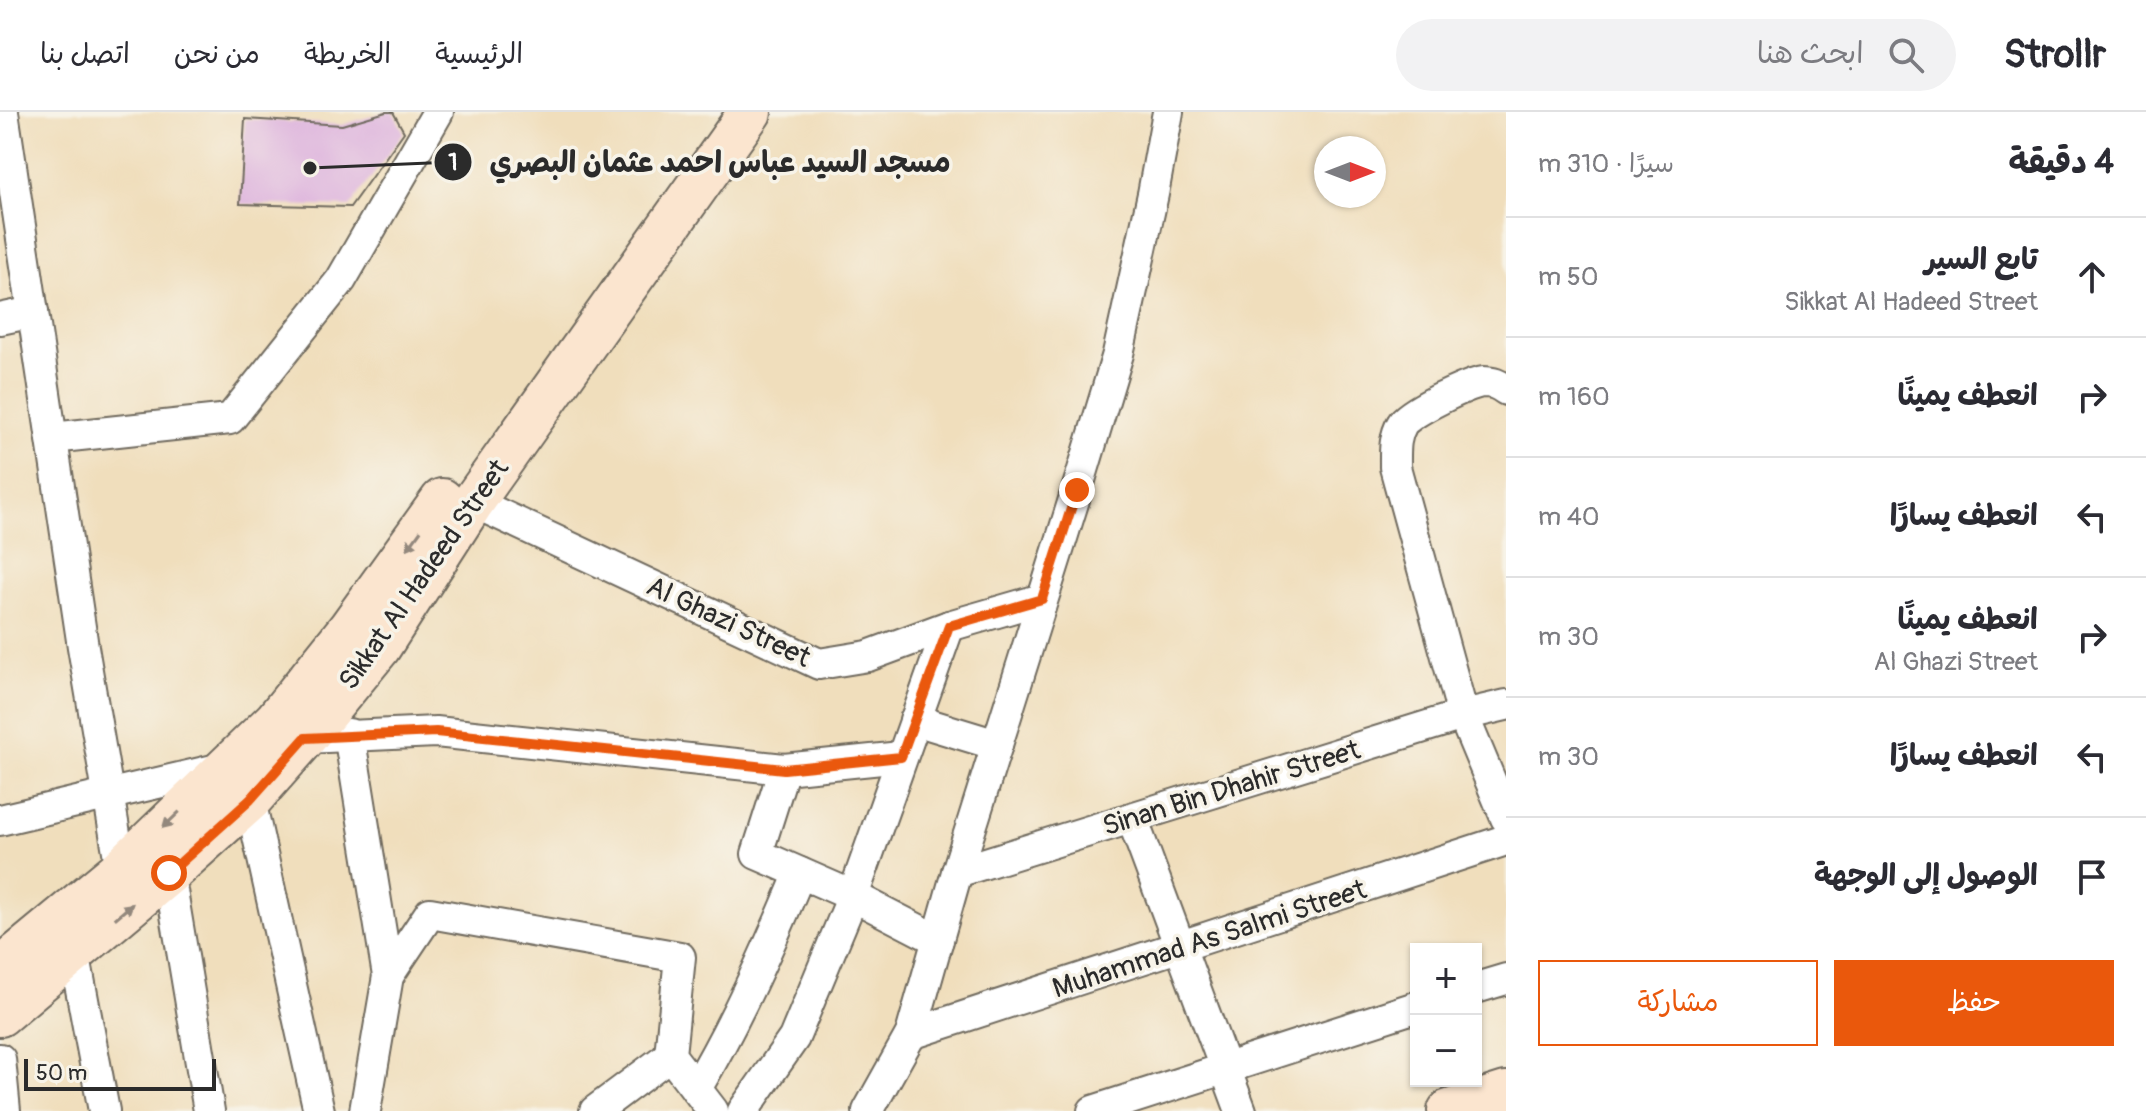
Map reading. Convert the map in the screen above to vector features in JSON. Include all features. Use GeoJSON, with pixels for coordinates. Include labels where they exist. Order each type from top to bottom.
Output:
{"type":"FeatureCollection","features":[{"type":"Feature","properties":{"kind":"main road","name":"Sikkat Al Hadeed Street"},"geometry":{"type":"LineString","coordinates":[[0,969],[121,869],[276,720],[349,629],[720,112]]}},
{"type":"Feature","properties":{"kind":"main road","name":"Sikkat Al Hadeed Street"},"geometry":{"type":"LineString","coordinates":[[0,1015],[169,873],[250,800],[305,738],[379,648],[473,502],[750,112]]}},
{"type":"Feature","properties":{"kind":"main road"},"geometry":{"type":"LineString","coordinates":[[1449,1111],[1506,1093]]}},
{"type":"Feature","properties":{"kind":"street"},"geometry":{"type":"LineString","coordinates":[[3,112],[121,869]]}},
{"type":"Feature","properties":{"kind":"street"},"geometry":{"type":"LineString","coordinates":[[52,438],[230,419],[341,280],[438,112]]}},
{"type":"Feature","properties":{"kind":"street"},"geometry":{"type":"LineString","coordinates":[[868,1111],[911,1034],[957,872],[1118,354],[1168,112]]}},
{"type":"Feature","properties":{"kind":"street"},"geometry":{"type":"LineString","coordinates":[[0,319],[33,312]]}},
{"type":"Feature","properties":{"kind":"street"},"geometry":{"type":"LineString","coordinates":[[1506,390],[1496,383],[1479,383],[1408,416],[1399,428],[1395,442],[1395,467],[1463,715],[1506,818]]}},
{"type":"Feature","properties":{"kind":"street","name":"Al Ghazi Street"},"geometry":{"type":"LineString","coordinates":[[473,502],[819,664],[868,656],[949,626],[1042,599]]}},
{"type":"Feature","properties":{"kind":"street"},"geometry":{"type":"LineString","coordinates":[[743,1111],[794,1038],[853,896],[949,626]]}},
{"type":"Feature","properties":{"kind":"street","name":"Sinan Bin Dhahir Street"},"geometry":{"type":"LineString","coordinates":[[957,872],[1463,715],[1506,705]]}},
{"type":"Feature","properties":{"kind":"street"},"geometry":{"type":"LineString","coordinates":[[915,720],[997,745]]}},
{"type":"Feature","properties":{"kind":"street"},"geometry":{"type":"LineString","coordinates":[[305,738],[436,732],[784,769],[901,757]]}},
{"type":"Feature","properties":{"kind":"street"},"geometry":{"type":"LineString","coordinates":[[349,734],[388,976],[365,1111]]}},
{"type":"Feature","properties":{"kind":"street"},"geometry":{"type":"LineString","coordinates":[[0,820],[226,767]]}},
{"type":"Feature","properties":{"kind":"street"},"geometry":{"type":"LineString","coordinates":[[784,769],[757,854],[853,896],[938,940]]}},
{"type":"Feature","properties":{"kind":"street"},"geometry":{"type":"LineString","coordinates":[[250,800],[319,1111]]}},
{"type":"Feature","properties":{"kind":"street"},"geometry":{"type":"LineString","coordinates":[[1132,818],[1241,1111]]}},
{"type":"Feature","properties":{"kind":"street","name":"Muhammad As Salmi Street"},"geometry":{"type":"LineString","coordinates":[[911,1034],[1506,840]]}},
{"type":"Feature","properties":{"kind":"street"},"geometry":{"type":"LineString","coordinates":[[169,873],[209,1111]]}},
{"type":"Feature","properties":{"kind":"street"},"geometry":{"type":"LineString","coordinates":[[705,1100],[726,1038],[800,873]]}},
{"type":"Feature","properties":{"kind":"street"},"geometry":{"type":"LineString","coordinates":[[388,976],[430,913],[680,957],[670,1055],[705,1100]]}},
{"type":"Feature","properties":{"kind":"street"},"geometry":{"type":"LineString","coordinates":[[74,952],[104,1111]]}},
{"type":"Feature","properties":{"kind":"street"},"geometry":{"type":"LineString","coordinates":[[1482,986],[1506,979]]}},
{"type":"Feature","properties":{"kind":"street"},"geometry":{"type":"LineString","coordinates":[[1093,1111],[1410,1009]]}},
{"type":"Feature","properties":{"kind":"street"},"geometry":{"type":"LineString","coordinates":[[595,1111],[670,1055]]}},
{"type":"Feature","properties":{"kind":"street"},"geometry":{"type":"LineString","coordinates":[[0,1059],[5,1111]]}},
{"type":"Feature","properties":{"kind":"building"},"geometry":{"type":"Polygon","coordinates":[[[393,112],[404,132],[350,207],[240,204],[245,119],[342,125],[393,112]]]}},
{"type":"Feature","properties":{"kind":"place","name":"مسجد السيد عباس احمد عثمان البصري"},"geometry":{"type":"Point","coordinates":[310,168]}},
{"type":"Feature","properties":{"kind":"route"},"geometry":{"type":"LineString","coordinates":[[169,873],[250,800],[305,738],[436,732],[784,769],[901,757],[949,626],[1042,599],[1077,490]]}}]}
